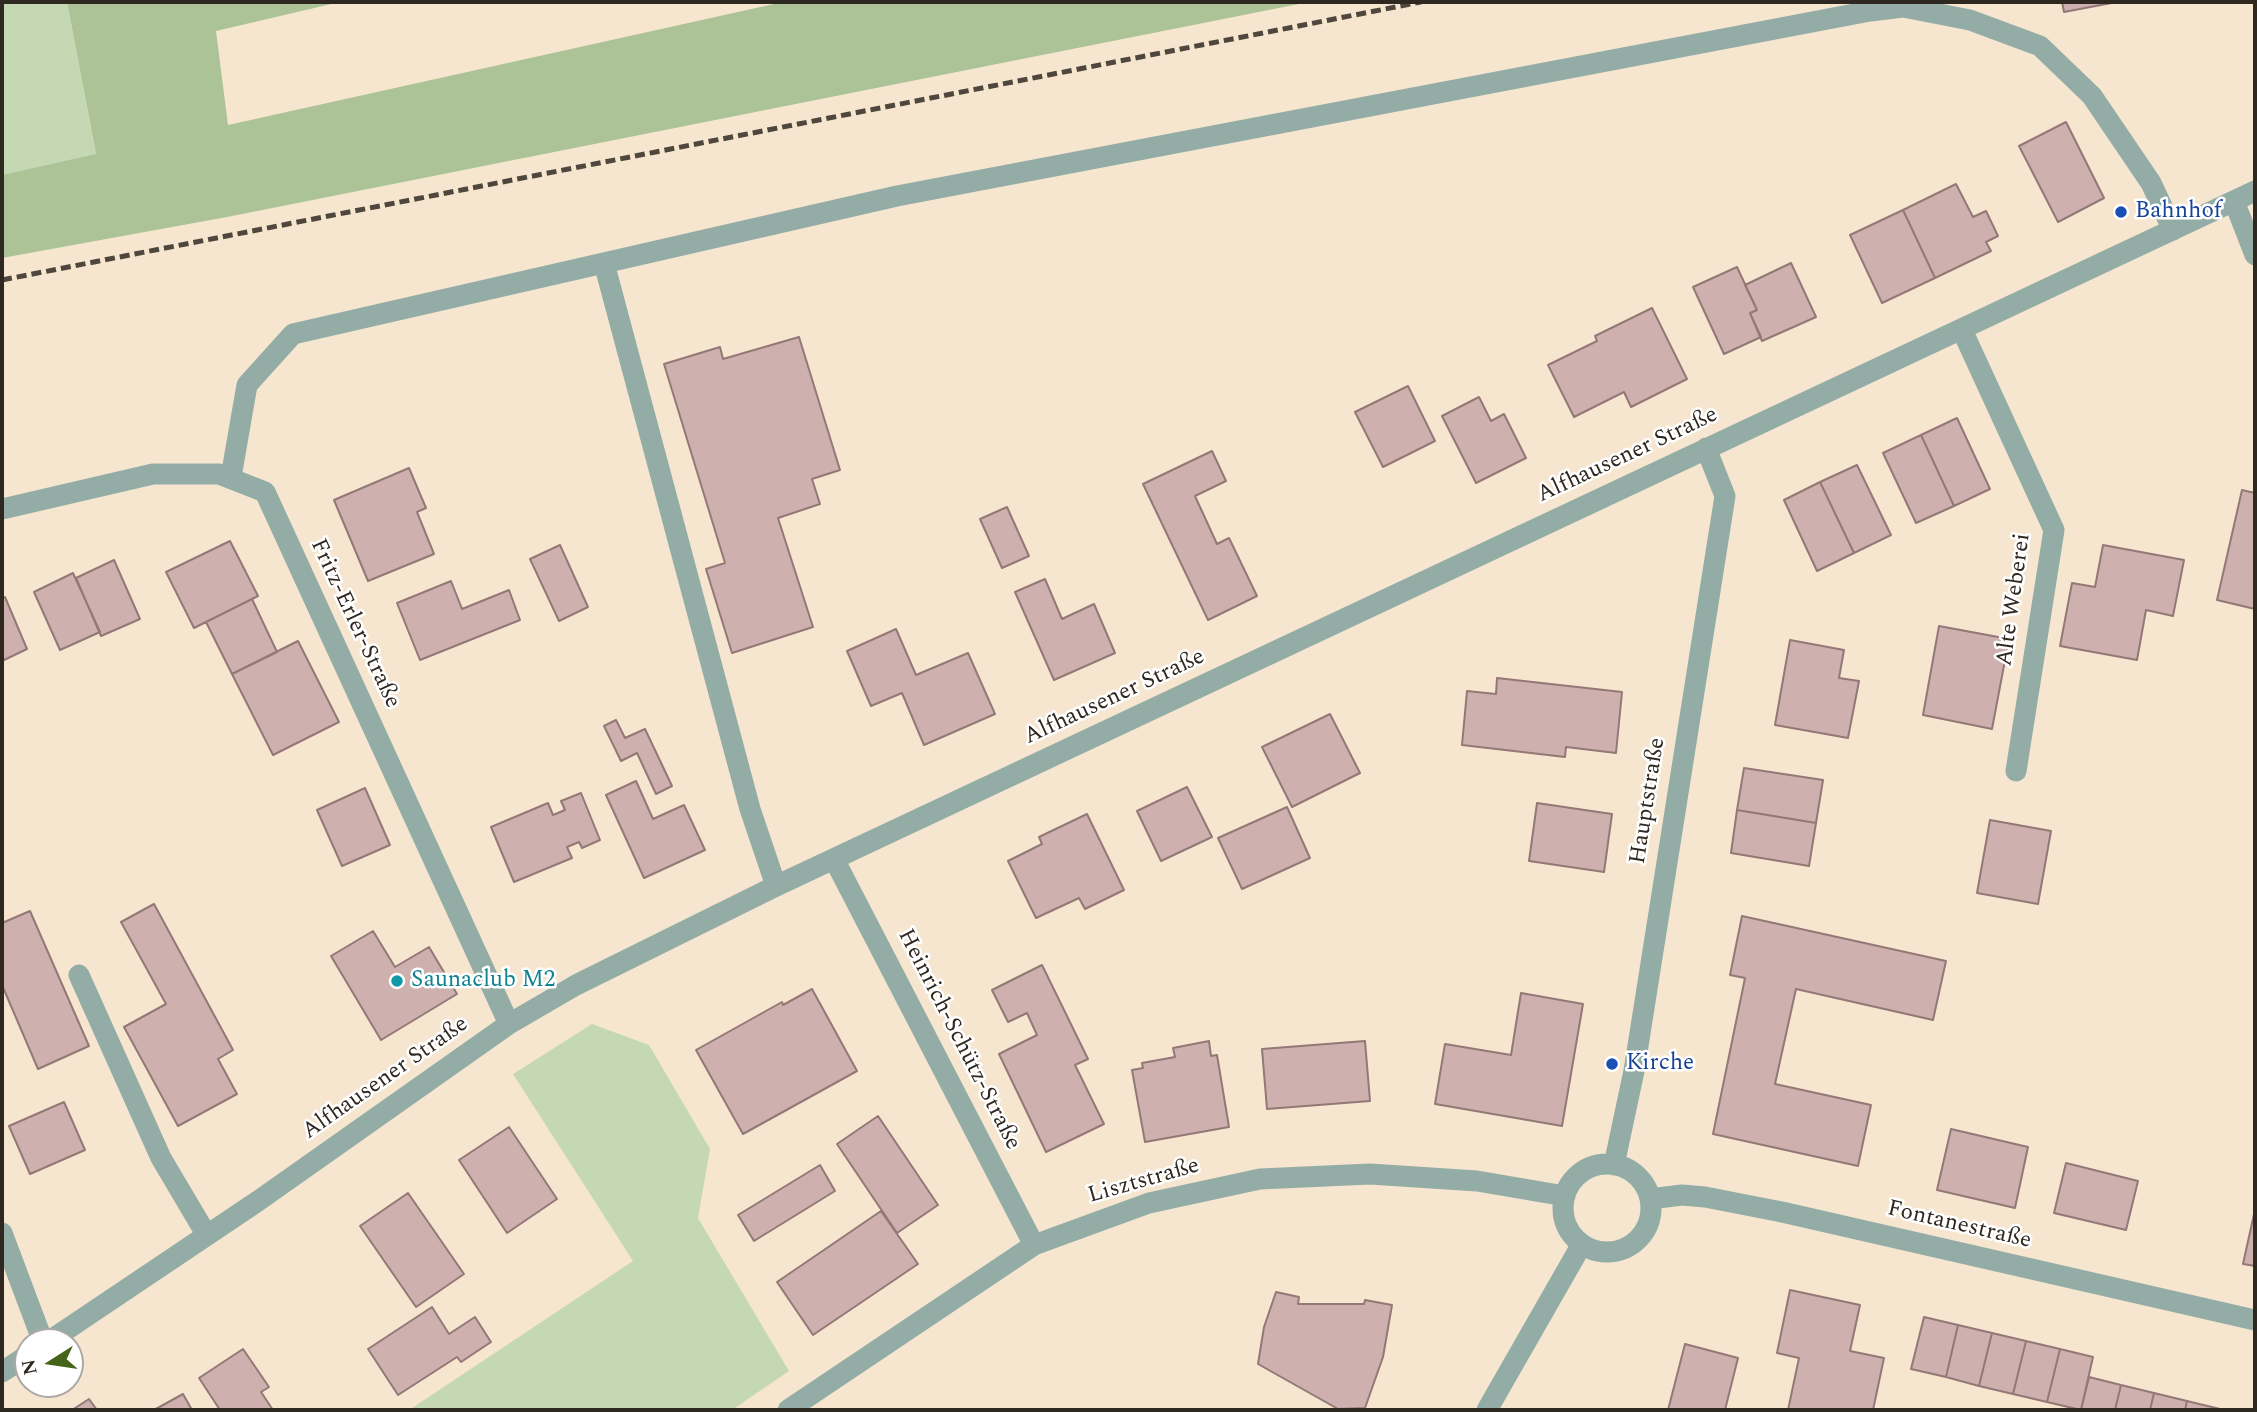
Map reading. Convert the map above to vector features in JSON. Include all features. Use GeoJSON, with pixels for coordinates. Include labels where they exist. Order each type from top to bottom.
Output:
{"type":"FeatureCollection","features":[{"type":"Feature","properties":{"kind":"street"},"geometry":{"type":"LineString","coordinates":[[231,477],[247,385],[293,334],[897,195],[1903,7],[1970,20],[2040,46],[2092,96],[2151,183],[2173,230]]}},
{"type":"Feature","properties":{"kind":"street","name":"Alfhausener Straße"},"geometry":{"type":"LineString","coordinates":[[66,1328],[258,1201],[509,1024],[576,985],[776,886],[2255,191]]}},
{"type":"Feature","properties":{"kind":"street"},"geometry":{"type":"LineString","coordinates":[[2234,201],[2255,255]]}},
{"type":"Feature","properties":{"kind":"street"},"geometry":{"type":"LineString","coordinates":[[604,263],[746,796],[776,886]]}},
{"type":"Feature","properties":{"kind":"street","name":"Alte Weberei"},"geometry":{"type":"LineString","coordinates":[[1962,330],[2054,530],[2017,771]]}},
{"type":"Feature","properties":{"kind":"street","name":"Hauptstraße"},"geometry":{"type":"LineString","coordinates":[[1614,1165],[1636,1058],[1725,496],[1706,448]]}},
{"type":"Feature","properties":{"kind":"street","name":"Fritz-Erler-Straße"},"geometry":{"type":"LineString","coordinates":[[2,509],[153,474],[219,474],[265,492],[509,1024]]}},
{"type":"Feature","properties":{"kind":"street","name":"Heinrich-Schütz-Straße"},"geometry":{"type":"LineString","coordinates":[[834,859],[1034,1245]]}},
{"type":"Feature","properties":{"kind":"street"},"geometry":{"type":"LineString","coordinates":[[79,975],[161,1158],[206,1234]]}},
{"type":"Feature","properties":{"kind":"street"},"geometry":{"type":"LineString","coordinates":[[1596,1165],[1614,1165],[1637,1176],[1646,1188],[1650,1199],[1650,1217],[1645,1231],[1635,1242],[1622,1250],[1593,1250],[1570,1233],[1564,1220],[1565,1196],[1573,1180],[1583,1170],[1596,1165]]}},
{"type":"Feature","properties":{"kind":"street","name":"Lisztstraße"},"geometry":{"type":"LineString","coordinates":[[788,1410],[1034,1245],[1149,1203],[1261,1179],[1370,1174],[1477,1181],[1565,1196]]}},
{"type":"Feature","properties":{"kind":"street","name":"Fontanestraße"},"geometry":{"type":"LineString","coordinates":[[1650,1199],[1682,1195],[1756,1207],[2255,1320]]}},
{"type":"Feature","properties":{"kind":"street"},"geometry":{"type":"LineString","coordinates":[[2,1233],[39,1328]]}},
{"type":"Feature","properties":{"kind":"street"},"geometry":{"type":"LineString","coordinates":[[1487,1410],[1582,1244]]}},
{"type":"Feature","properties":{"kind":"green space"},"geometry":{"type":"Polygon","coordinates":[[[2,2],[67,2],[96,155],[2,175],[2,2]]]}},
{"type":"Feature","properties":{"kind":"green space"},"geometry":{"type":"Polygon","coordinates":[[[67,2],[340,2],[216,31],[228,125],[783,2],[1309,2],[227,217],[2,258],[2,175],[96,154],[67,2]]]}},
{"type":"Feature","properties":{"kind":"green space"},"geometry":{"type":"Polygon","coordinates":[[[592,1024],[649,1045],[710,1149],[698,1218],[789,1371],[732,1410],[409,1410],[633,1261],[513,1074],[592,1024]]]}},
{"type":"Feature","properties":{"kind":"building"},"geometry":{"type":"Polygon","coordinates":[[[2062,2],[2117,2],[2064,12],[2062,2]]]}},
{"type":"Feature","properties":{"kind":"building"},"geometry":{"type":"Polygon","coordinates":[[[2066,122],[2104,198],[2058,222],[2019,146],[2066,122]]]}},
{"type":"Feature","properties":{"kind":"building"},"geometry":{"type":"Polygon","coordinates":[[[1956,184],[1973,217],[1986,211],[1998,236],[1986,242],[1991,251],[1935,278],[1903,210],[1956,184]]]}},
{"type":"Feature","properties":{"kind":"building"},"geometry":{"type":"Polygon","coordinates":[[[1903,210],[1935,278],[1882,303],[1850,235],[1903,210]]]}},
{"type":"Feature","properties":{"kind":"building"},"geometry":{"type":"Polygon","coordinates":[[[1791,263],[1816,317],[1762,341],[1750,313],[1757,310],[1745,285],[1791,263]]]}},
{"type":"Feature","properties":{"kind":"building"},"geometry":{"type":"Polygon","coordinates":[[[1737,267],[1757,310],[1750,313],[1761,337],[1724,354],[1693,287],[1737,267]]]}},
{"type":"Feature","properties":{"kind":"building"},"geometry":{"type":"Polygon","coordinates":[[[1652,308],[1687,379],[1631,407],[1624,392],[1574,417],[1548,365],[1597,341],[1595,336],[1652,308]]]}},
{"type":"Feature","properties":{"kind":"building"},"geometry":{"type":"Polygon","coordinates":[[[799,337],[840,470],[812,479],[820,504],[778,518],[813,627],[732,653],[706,569],[725,563],[664,364],[720,347],[723,359],[799,337]]]}},
{"type":"Feature","properties":{"kind":"building"},"geometry":{"type":"Polygon","coordinates":[[[1408,386],[1435,441],[1383,467],[1355,412],[1408,386]]]}},
{"type":"Feature","properties":{"kind":"building"},"geometry":{"type":"Polygon","coordinates":[[[1479,397],[1491,421],[1504,414],[1526,458],[1476,483],[1442,416],[1479,397]]]}},
{"type":"Feature","properties":{"kind":"building"},"geometry":{"type":"Polygon","coordinates":[[[1957,418],[1990,489],[1954,506],[1921,435],[1957,418]]]}},
{"type":"Feature","properties":{"kind":"building"},"geometry":{"type":"Polygon","coordinates":[[[1921,435],[1954,506],[1916,523],[1883,453],[1921,435]]]}},
{"type":"Feature","properties":{"kind":"building"},"geometry":{"type":"Polygon","coordinates":[[[1212,451],[1226,481],[1195,496],[1217,544],[1229,538],[1257,596],[1208,620],[1143,484],[1212,451]]]}},
{"type":"Feature","properties":{"kind":"building"},"geometry":{"type":"Polygon","coordinates":[[[1857,465],[1891,535],[1854,553],[1820,482],[1857,465]]]}},
{"type":"Feature","properties":{"kind":"building"},"geometry":{"type":"Polygon","coordinates":[[[409,468],[426,508],[417,512],[434,554],[368,581],[334,500],[409,468]]]}},
{"type":"Feature","properties":{"kind":"building"},"geometry":{"type":"Polygon","coordinates":[[[1820,482],[1854,553],[1817,571],[1784,500],[1820,482]]]}},
{"type":"Feature","properties":{"kind":"building"},"geometry":{"type":"Polygon","coordinates":[[[2242,490],[2255,493],[2255,609],[2217,600],[2242,490]]]}},
{"type":"Feature","properties":{"kind":"building"},"geometry":{"type":"Polygon","coordinates":[[[1007,507],[1029,556],[1002,568],[980,519],[1007,507]]]}},
{"type":"Feature","properties":{"kind":"building"},"geometry":{"type":"Polygon","coordinates":[[[230,541],[258,596],[194,628],[166,572],[230,541]]]}},
{"type":"Feature","properties":{"kind":"building"},"geometry":{"type":"Polygon","coordinates":[[[560,545],[588,607],[559,621],[530,559],[560,545]]]}},
{"type":"Feature","properties":{"kind":"building"},"geometry":{"type":"Polygon","coordinates":[[[2103,545],[2184,560],[2173,616],[2146,610],[2137,660],[2060,646],[2072,583],[2095,587],[2103,545]]]}},
{"type":"Feature","properties":{"kind":"building"},"geometry":{"type":"Polygon","coordinates":[[[114,560],[140,619],[101,636],[76,578],[114,560]]]}},
{"type":"Feature","properties":{"kind":"building"},"geometry":{"type":"Polygon","coordinates":[[[73,573],[100,632],[60,650],[34,592],[73,573]]]}},
{"type":"Feature","properties":{"kind":"building"},"geometry":{"type":"Polygon","coordinates":[[[1045,579],[1062,619],[1094,604],[1115,653],[1054,680],[1015,592],[1045,579]]]}},
{"type":"Feature","properties":{"kind":"building"},"geometry":{"type":"Polygon","coordinates":[[[451,581],[462,609],[509,590],[520,620],[420,660],[397,603],[451,581]]]}},
{"type":"Feature","properties":{"kind":"building"},"geometry":{"type":"Polygon","coordinates":[[[5,597],[27,649],[2,661],[2,599],[5,597]]]}},
{"type":"Feature","properties":{"kind":"building"},"geometry":{"type":"Polygon","coordinates":[[[252,599],[277,652],[232,674],[206,622],[252,599]]]}},
{"type":"Feature","properties":{"kind":"building"},"geometry":{"type":"Polygon","coordinates":[[[1939,626],[2009,639],[1992,729],[1923,715],[1939,626]]]}},
{"type":"Feature","properties":{"kind":"building"},"geometry":{"type":"Polygon","coordinates":[[[896,629],[916,675],[968,653],[995,714],[924,745],[902,693],[871,706],[847,651],[896,629]]]}},
{"type":"Feature","properties":{"kind":"building"},"geometry":{"type":"Polygon","coordinates":[[[1790,640],[1844,650],[1839,678],[1859,681],[1848,738],[1775,725],[1790,640]]]}},
{"type":"Feature","properties":{"kind":"building"},"geometry":{"type":"Polygon","coordinates":[[[298,641],[339,722],[273,755],[232,674],[298,641]]]}},
{"type":"Feature","properties":{"kind":"building"},"geometry":{"type":"Polygon","coordinates":[[[1497,678],[1622,692],[1616,753],[1566,747],[1565,757],[1462,745],[1467,691],[1496,694],[1497,678]]]}},
{"type":"Feature","properties":{"kind":"building"},"geometry":{"type":"Polygon","coordinates":[[[1330,714],[1360,773],[1292,807],[1262,747],[1330,714]]]}},
{"type":"Feature","properties":{"kind":"building"},"geometry":{"type":"Polygon","coordinates":[[[616,720],[625,738],[645,729],[672,786],[656,794],[637,753],[621,761],[604,726],[616,720]]]}},
{"type":"Feature","properties":{"kind":"building"},"geometry":{"type":"Polygon","coordinates":[[[1744,768],[1823,780],[1816,823],[1737,810],[1744,768]]]}},
{"type":"Feature","properties":{"kind":"building"},"geometry":{"type":"Polygon","coordinates":[[[636,781],[653,819],[684,805],[705,850],[644,878],[606,795],[636,781]]]}},
{"type":"Feature","properties":{"kind":"building"},"geometry":{"type":"Polygon","coordinates":[[[1187,787],[1212,837],[1161,861],[1137,811],[1187,787]]]}},
{"type":"Feature","properties":{"kind":"building"},"geometry":{"type":"Polygon","coordinates":[[[365,788],[390,845],[342,866],[317,810],[365,788]]]}},
{"type":"Feature","properties":{"kind":"building"},"geometry":{"type":"Polygon","coordinates":[[[581,793],[600,840],[582,848],[579,842],[567,847],[572,858],[514,882],[491,827],[548,803],[553,815],[565,810],[561,801],[581,793]]]}},
{"type":"Feature","properties":{"kind":"building"},"geometry":{"type":"Polygon","coordinates":[[[1537,803],[1612,814],[1604,872],[1529,861],[1537,803]]]}},
{"type":"Feature","properties":{"kind":"building"},"geometry":{"type":"Polygon","coordinates":[[[1287,807],[1310,858],[1242,889],[1218,838],[1287,807]]]}},
{"type":"Feature","properties":{"kind":"building"},"geometry":{"type":"Polygon","coordinates":[[[1737,810],[1816,823],[1809,866],[1731,853],[1737,810]]]}},
{"type":"Feature","properties":{"kind":"building"},"geometry":{"type":"Polygon","coordinates":[[[1087,814],[1124,890],[1085,909],[1079,898],[1036,918],[1008,861],[1042,844],[1039,837],[1087,814]]]}},
{"type":"Feature","properties":{"kind":"building"},"geometry":{"type":"Polygon","coordinates":[[[1990,820],[2051,831],[2038,904],[1977,893],[1990,820]]]}},
{"type":"Feature","properties":{"kind":"building"},"geometry":{"type":"Polygon","coordinates":[[[154,904],[233,1050],[218,1059],[237,1094],[178,1126],[124,1027],[166,1004],[121,922],[154,904]]]}},
{"type":"Feature","properties":{"kind":"building"},"geometry":{"type":"Polygon","coordinates":[[[30,911],[89,1046],[38,1069],[2,985],[2,923],[30,911]]]}},
{"type":"Feature","properties":{"kind":"building"},"geometry":{"type":"Polygon","coordinates":[[[1742,916],[1946,961],[1933,1020],[1796,989],[1775,1084],[1871,1105],[1858,1166],[1713,1134],[1745,978],[1730,975],[1742,916]]]}},
{"type":"Feature","properties":{"kind":"building","name":"Saunaclub M2"},"geometry":{"type":"Polygon","coordinates":[[[373,931],[395,967],[429,947],[457,994],[381,1040],[331,956],[373,931]]]}},
{"type":"Feature","properties":{"kind":"building"},"geometry":{"type":"Polygon","coordinates":[[[1042,965],[1088,1059],[1075,1065],[1104,1124],[1046,1152],[999,1054],[1037,1035],[1027,1013],[1008,1022],[992,990],[1042,965]]]}},
{"type":"Feature","properties":{"kind":"building"},"geometry":{"type":"Polygon","coordinates":[[[812,989],[857,1071],[743,1134],[696,1050],[782,1002],[783,1005],[812,989]]]}},
{"type":"Feature","properties":{"kind":"building"},"geometry":{"type":"Polygon","coordinates":[[[1521,993],[1583,1004],[1562,1126],[1435,1104],[1445,1044],[1511,1055],[1521,993]]]}},
{"type":"Feature","properties":{"kind":"building"},"geometry":{"type":"Polygon","coordinates":[[[1209,1041],[1211,1056],[1217,1055],[1229,1127],[1145,1142],[1132,1070],[1143,1068],[1142,1063],[1175,1057],[1173,1048],[1209,1041]]]}},
{"type":"Feature","properties":{"kind":"building"},"geometry":{"type":"Polygon","coordinates":[[[1365,1041],[1370,1101],[1267,1109],[1262,1049],[1365,1041]]]}},
{"type":"Feature","properties":{"kind":"building"},"geometry":{"type":"Polygon","coordinates":[[[64,1102],[85,1150],[30,1174],[9,1126],[64,1102]]]}},
{"type":"Feature","properties":{"kind":"building"},"geometry":{"type":"Polygon","coordinates":[[[878,1116],[938,1205],[897,1233],[837,1144],[878,1116]]]}},
{"type":"Feature","properties":{"kind":"building"},"geometry":{"type":"Polygon","coordinates":[[[509,1127],[557,1199],[507,1233],[459,1160],[509,1127]]]}},
{"type":"Feature","properties":{"kind":"building"},"geometry":{"type":"Polygon","coordinates":[[[1951,1129],[2028,1147],[2015,1208],[1937,1190],[1951,1129]]]}},
{"type":"Feature","properties":{"kind":"building"},"geometry":{"type":"Polygon","coordinates":[[[2066,1163],[2138,1181],[2126,1230],[2054,1213],[2066,1163]]]}},
{"type":"Feature","properties":{"kind":"building"},"geometry":{"type":"Polygon","coordinates":[[[820,1165],[835,1191],[754,1241],[738,1215],[820,1165]]]}},
{"type":"Feature","properties":{"kind":"building"},"geometry":{"type":"Polygon","coordinates":[[[408,1193],[464,1274],[416,1307],[360,1226],[408,1193]]]}},
{"type":"Feature","properties":{"kind":"building"},"geometry":{"type":"Polygon","coordinates":[[[881,1211],[918,1264],[813,1335],[777,1282],[881,1211]]]}},
{"type":"Feature","properties":{"kind":"building"},"geometry":{"type":"Polygon","coordinates":[[[2255,1214],[2255,1266],[2243,1264],[2255,1214]]]}},
{"type":"Feature","properties":{"kind":"building"},"geometry":{"type":"Polygon","coordinates":[[[1790,1290],[1860,1305],[1850,1351],[1884,1358],[1873,1410],[1788,1410],[1799,1358],[1777,1353],[1790,1290]]]}},
{"type":"Feature","properties":{"kind":"building"},"geometry":{"type":"Polygon","coordinates":[[[1276,1292],[1299,1297],[1298,1304],[1364,1304],[1365,1300],[1392,1305],[1383,1357],[1365,1408],[1338,1409],[1258,1364],[1264,1327],[1276,1292]]]}},
{"type":"Feature","properties":{"kind":"building"},"geometry":{"type":"Polygon","coordinates":[[[432,1307],[449,1334],[475,1317],[491,1342],[461,1362],[457,1357],[398,1395],[368,1349],[432,1307]]]}},
{"type":"Feature","properties":{"kind":"building"},"geometry":{"type":"Polygon","coordinates":[[[1924,1317],[1958,1325],[1946,1377],[1911,1369],[1924,1317]]]}},
{"type":"Feature","properties":{"kind":"building"},"geometry":{"type":"Polygon","coordinates":[[[1958,1325],[1992,1333],[1979,1386],[1946,1377],[1958,1325]]]}},
{"type":"Feature","properties":{"kind":"building"},"geometry":{"type":"Polygon","coordinates":[[[1992,1333],[2026,1341],[2013,1394],[1979,1386],[1992,1333]]]}},
{"type":"Feature","properties":{"kind":"building"},"geometry":{"type":"Polygon","coordinates":[[[2026,1341],[2060,1349],[2047,1402],[2013,1394],[2026,1341]]]}},
{"type":"Feature","properties":{"kind":"building"},"geometry":{"type":"Polygon","coordinates":[[[1685,1344],[1738,1358],[1725,1410],[1668,1410],[1685,1344]]]}},
{"type":"Feature","properties":{"kind":"building"},"geometry":{"type":"Polygon","coordinates":[[[243,1349],[269,1387],[261,1392],[273,1410],[220,1410],[199,1378],[243,1349]]]}},
{"type":"Feature","properties":{"kind":"building"},"geometry":{"type":"Polygon","coordinates":[[[2060,1349],[2093,1357],[2081,1410],[2047,1402],[2060,1349]]]}},
{"type":"Feature","properties":{"kind":"building"},"geometry":{"type":"Polygon","coordinates":[[[2089,1377],[2121,1385],[2115,1410],[2081,1410],[2089,1377]]]}},
{"type":"Feature","properties":{"kind":"building"},"geometry":{"type":"Polygon","coordinates":[[[2121,1385],[2154,1393],[2150,1410],[2115,1410],[2121,1385]]]}},
{"type":"Feature","properties":{"kind":"building"},"geometry":{"type":"Polygon","coordinates":[[[2154,1393],[2187,1401],[2185,1410],[2150,1410],[2154,1393]]]}},
{"type":"Feature","properties":{"kind":"building"},"geometry":{"type":"Polygon","coordinates":[[[183,1394],[192,1410],[154,1410],[183,1394]]]}},
{"type":"Feature","properties":{"kind":"building"},"geometry":{"type":"Polygon","coordinates":[[[89,1399],[97,1410],[72,1410],[89,1399]]]}},
{"type":"Feature","properties":{"kind":"building"},"geometry":{"type":"Polygon","coordinates":[[[2187,1401],[2220,1409],[2220,1410],[2185,1410],[2187,1401]]]}},
{"type":"Feature","properties":{"kind":"railway"},"geometry":{"type":"LineString","coordinates":[[2,280],[1421,2]]}},
{"type":"Feature","properties":{"kind":"place","name":"Bahnhof"},"geometry":{"type":"Point","coordinates":[2121,212]}},
{"type":"Feature","properties":{"kind":"place","name":"Saunaclub M2"},"geometry":{"type":"Point","coordinates":[397,981]}},
{"type":"Feature","properties":{"kind":"place","name":"Kirche"},"geometry":{"type":"Point","coordinates":[1612,1064]}}]}
